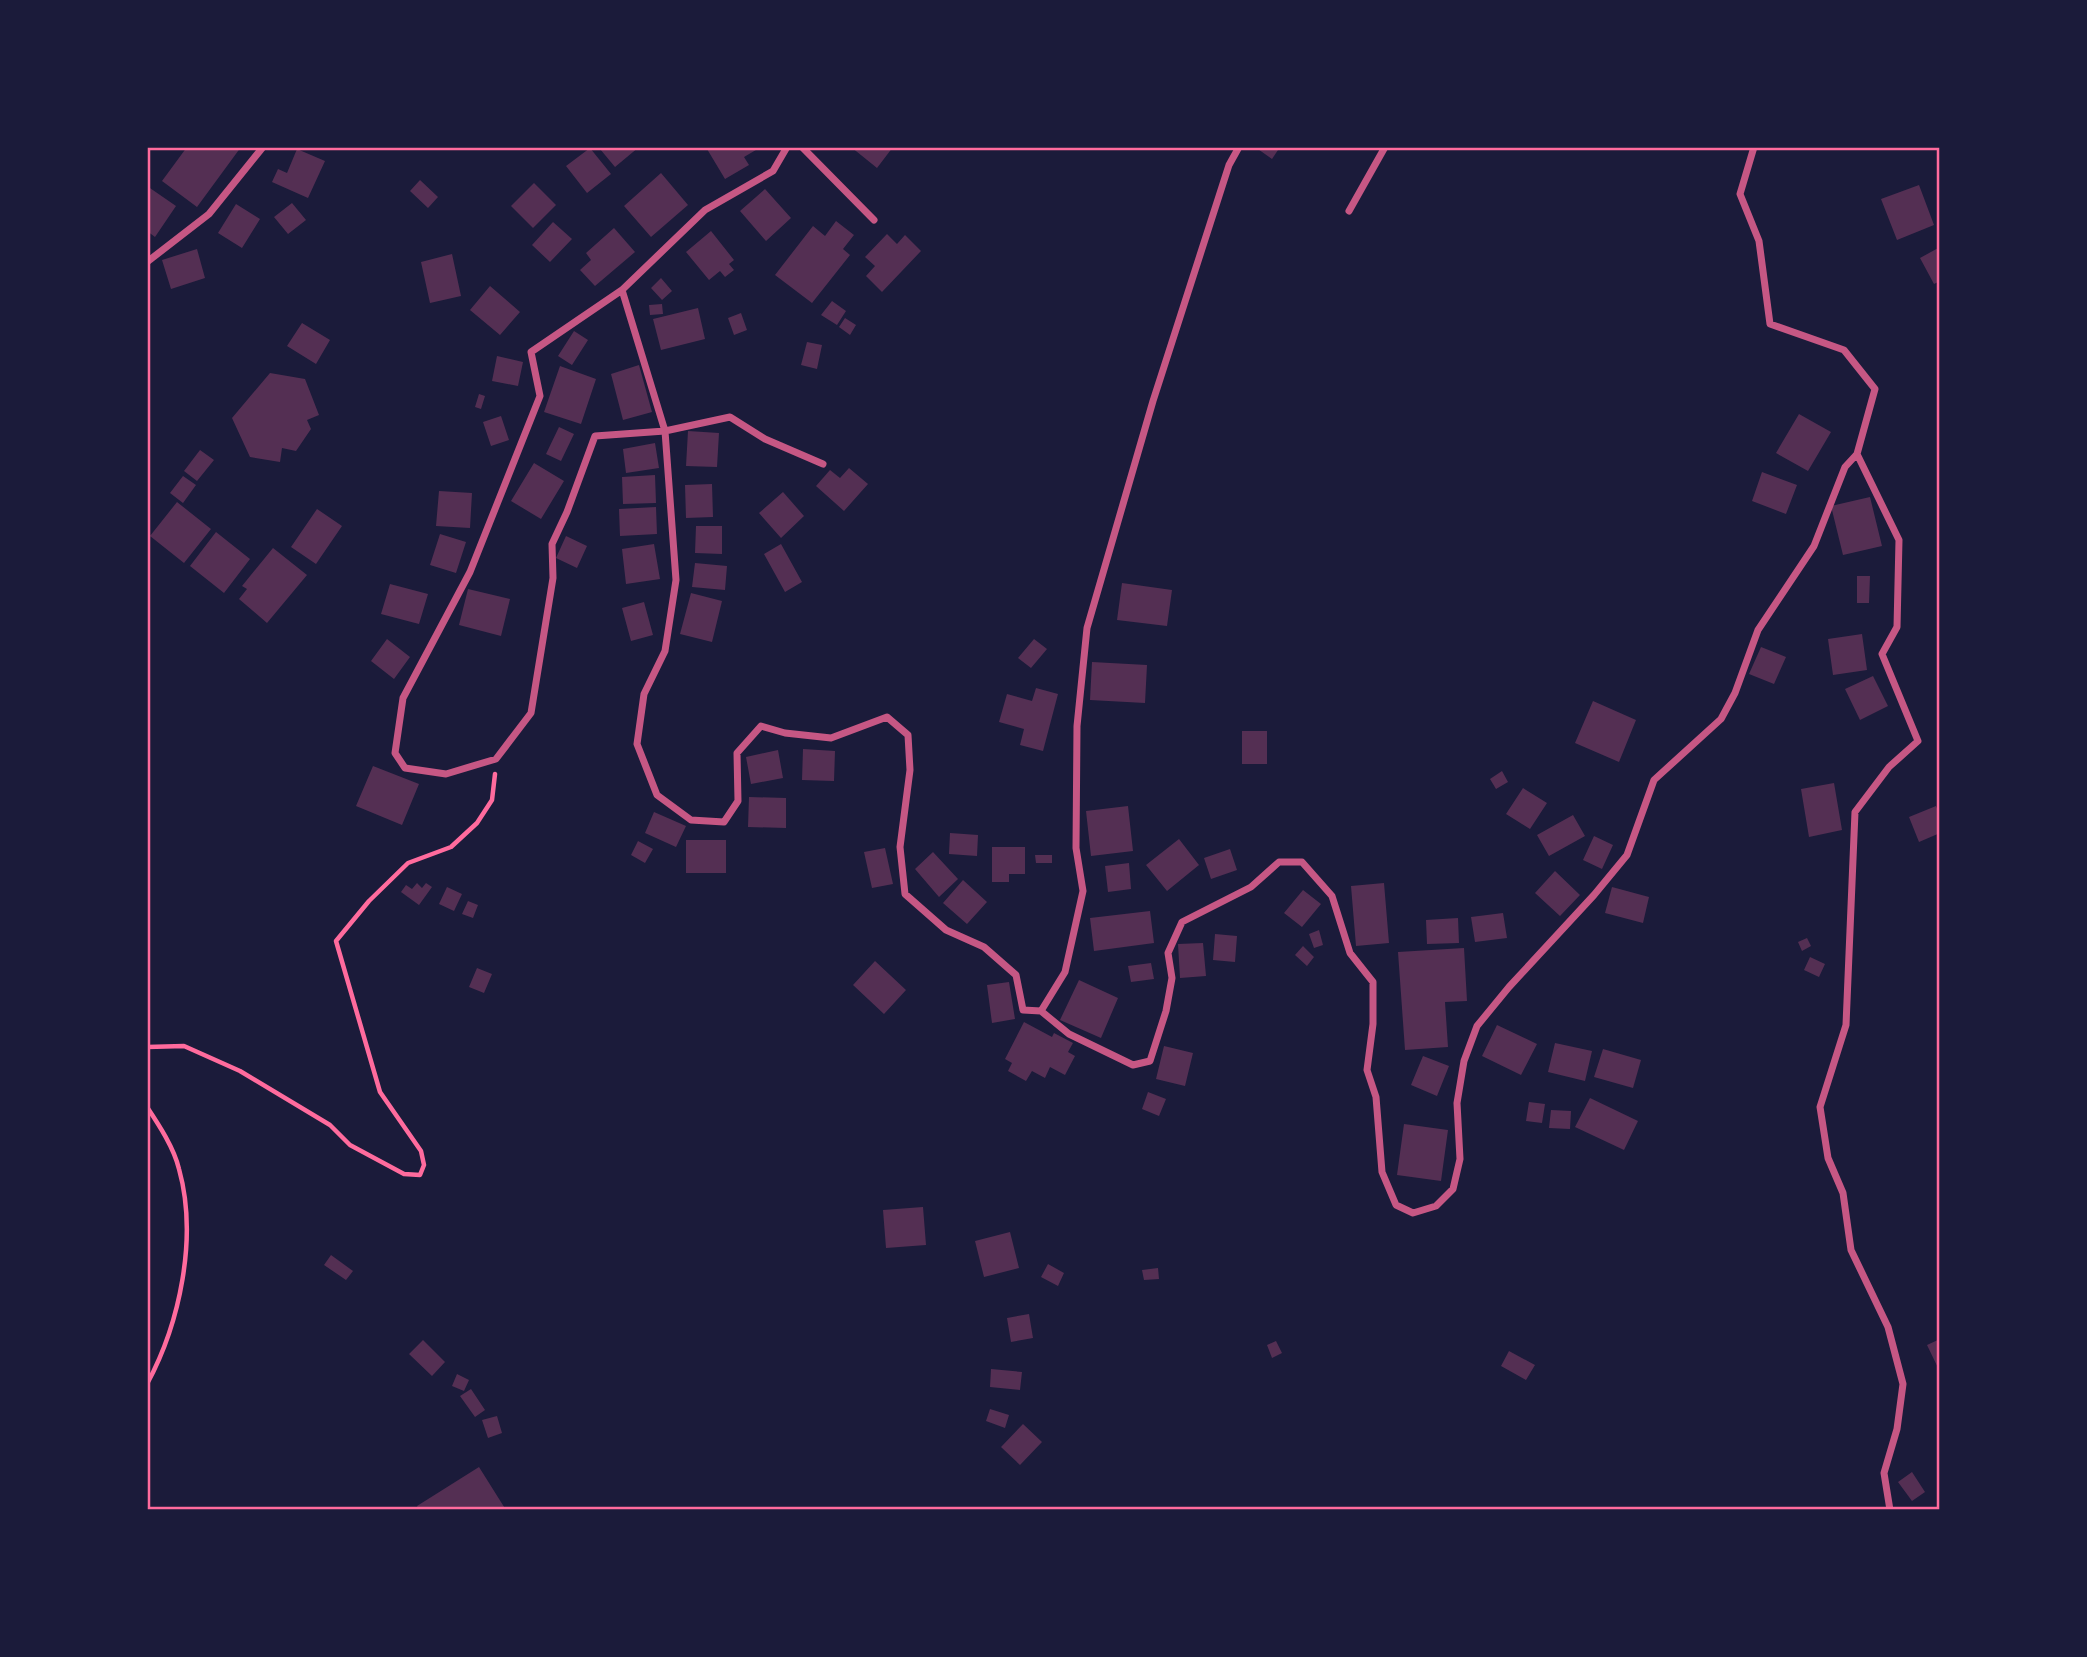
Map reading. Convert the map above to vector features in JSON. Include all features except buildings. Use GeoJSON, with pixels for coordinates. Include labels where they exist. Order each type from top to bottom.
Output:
{"type":"FeatureCollection","features":[{"type":"Feature","properties":{"kind":"street"},"geometry":{"type":"LineString","coordinates":[[147,262],[209,214],[263,147]]}},
{"type":"Feature","properties":{"kind":"street"},"geometry":{"type":"LineString","coordinates":[[788,147],[773,171],[705,210],[622,290],[531,352],[540,396],[523,443],[470,572],[403,698],[395,752],[405,768],[446,774],[496,759],[531,713],[553,578],[552,544],[595,436],[666,431],[730,417],[765,439],[823,464]]}},
{"type":"Feature","properties":{"kind":"street"},"geometry":{"type":"LineString","coordinates":[[802,147],[874,220]]}},
{"type":"Feature","properties":{"kind":"street"},"geometry":{"type":"LineString","coordinates":[[1041,1011],[1065,972],[1083,891],[1076,848],[1077,726],[1087,628],[1153,401],[1229,165],[1239,147]]}},
{"type":"Feature","properties":{"kind":"street"},"geometry":{"type":"LineString","coordinates":[[1349,211],[1385,147]]}},
{"type":"Feature","properties":{"kind":"street"},"geometry":{"type":"LineString","coordinates":[[622,290],[666,431],[676,580],[665,651],[644,694],[637,744],[657,795],[691,820],[724,822],[738,801],[737,753],[761,726],[785,733],[831,738],[887,717],[908,735],[910,770],[900,847],[905,894],[946,930],[984,947],[1016,975],[1023,1010],[1041,1011],[1069,1034],[1097,1050],[1133,1065],[1150,1061],[1166,1011],[1172,978],[1168,953],[1182,922],[1251,887],[1279,862],[1302,862],[1332,897],[1350,953],[1373,982],[1373,1024],[1367,1070],[1376,1097],[1382,1172],[1396,1205],[1413,1213],[1436,1206],[1453,1189],[1460,1159],[1457,1103],[1464,1061],[1477,1026],[1627,855],[1654,780],[1720,719],[1735,693],[1758,630],[1814,547],[1845,467],[1857,454],[1875,389],[1844,350],[1770,324],[1759,241],[1740,194],[1754,147]]}},
{"type":"Feature","properties":{"kind":"street"},"geometry":{"type":"LineString","coordinates":[[1857,454],[1899,540],[1897,627],[1882,654],[1919,741],[1889,767],[1855,812],[1846,1025],[1820,1107],[1828,1158],[1843,1193],[1851,1250],[1888,1327],[1903,1384],[1897,1429],[1884,1473],[1890,1510]]}},
{"type":"Feature","properties":{"kind":"path"},"geometry":{"type":"LineString","coordinates":[[147,1047],[184,1046],[240,1071],[330,1125],[350,1145],[404,1174],[420,1175],[424,1165],[421,1151],[380,1092],[337,941],[369,901],[408,863],[451,847],[477,823],[492,800],[496,759]]}},
{"type":"Feature","properties":{"kind":"path"},"geometry":{"type":"LineString","coordinates":[[147,1107],[179,1169],[188,1234],[178,1299],[164,1354],[147,1384]]}}]}
